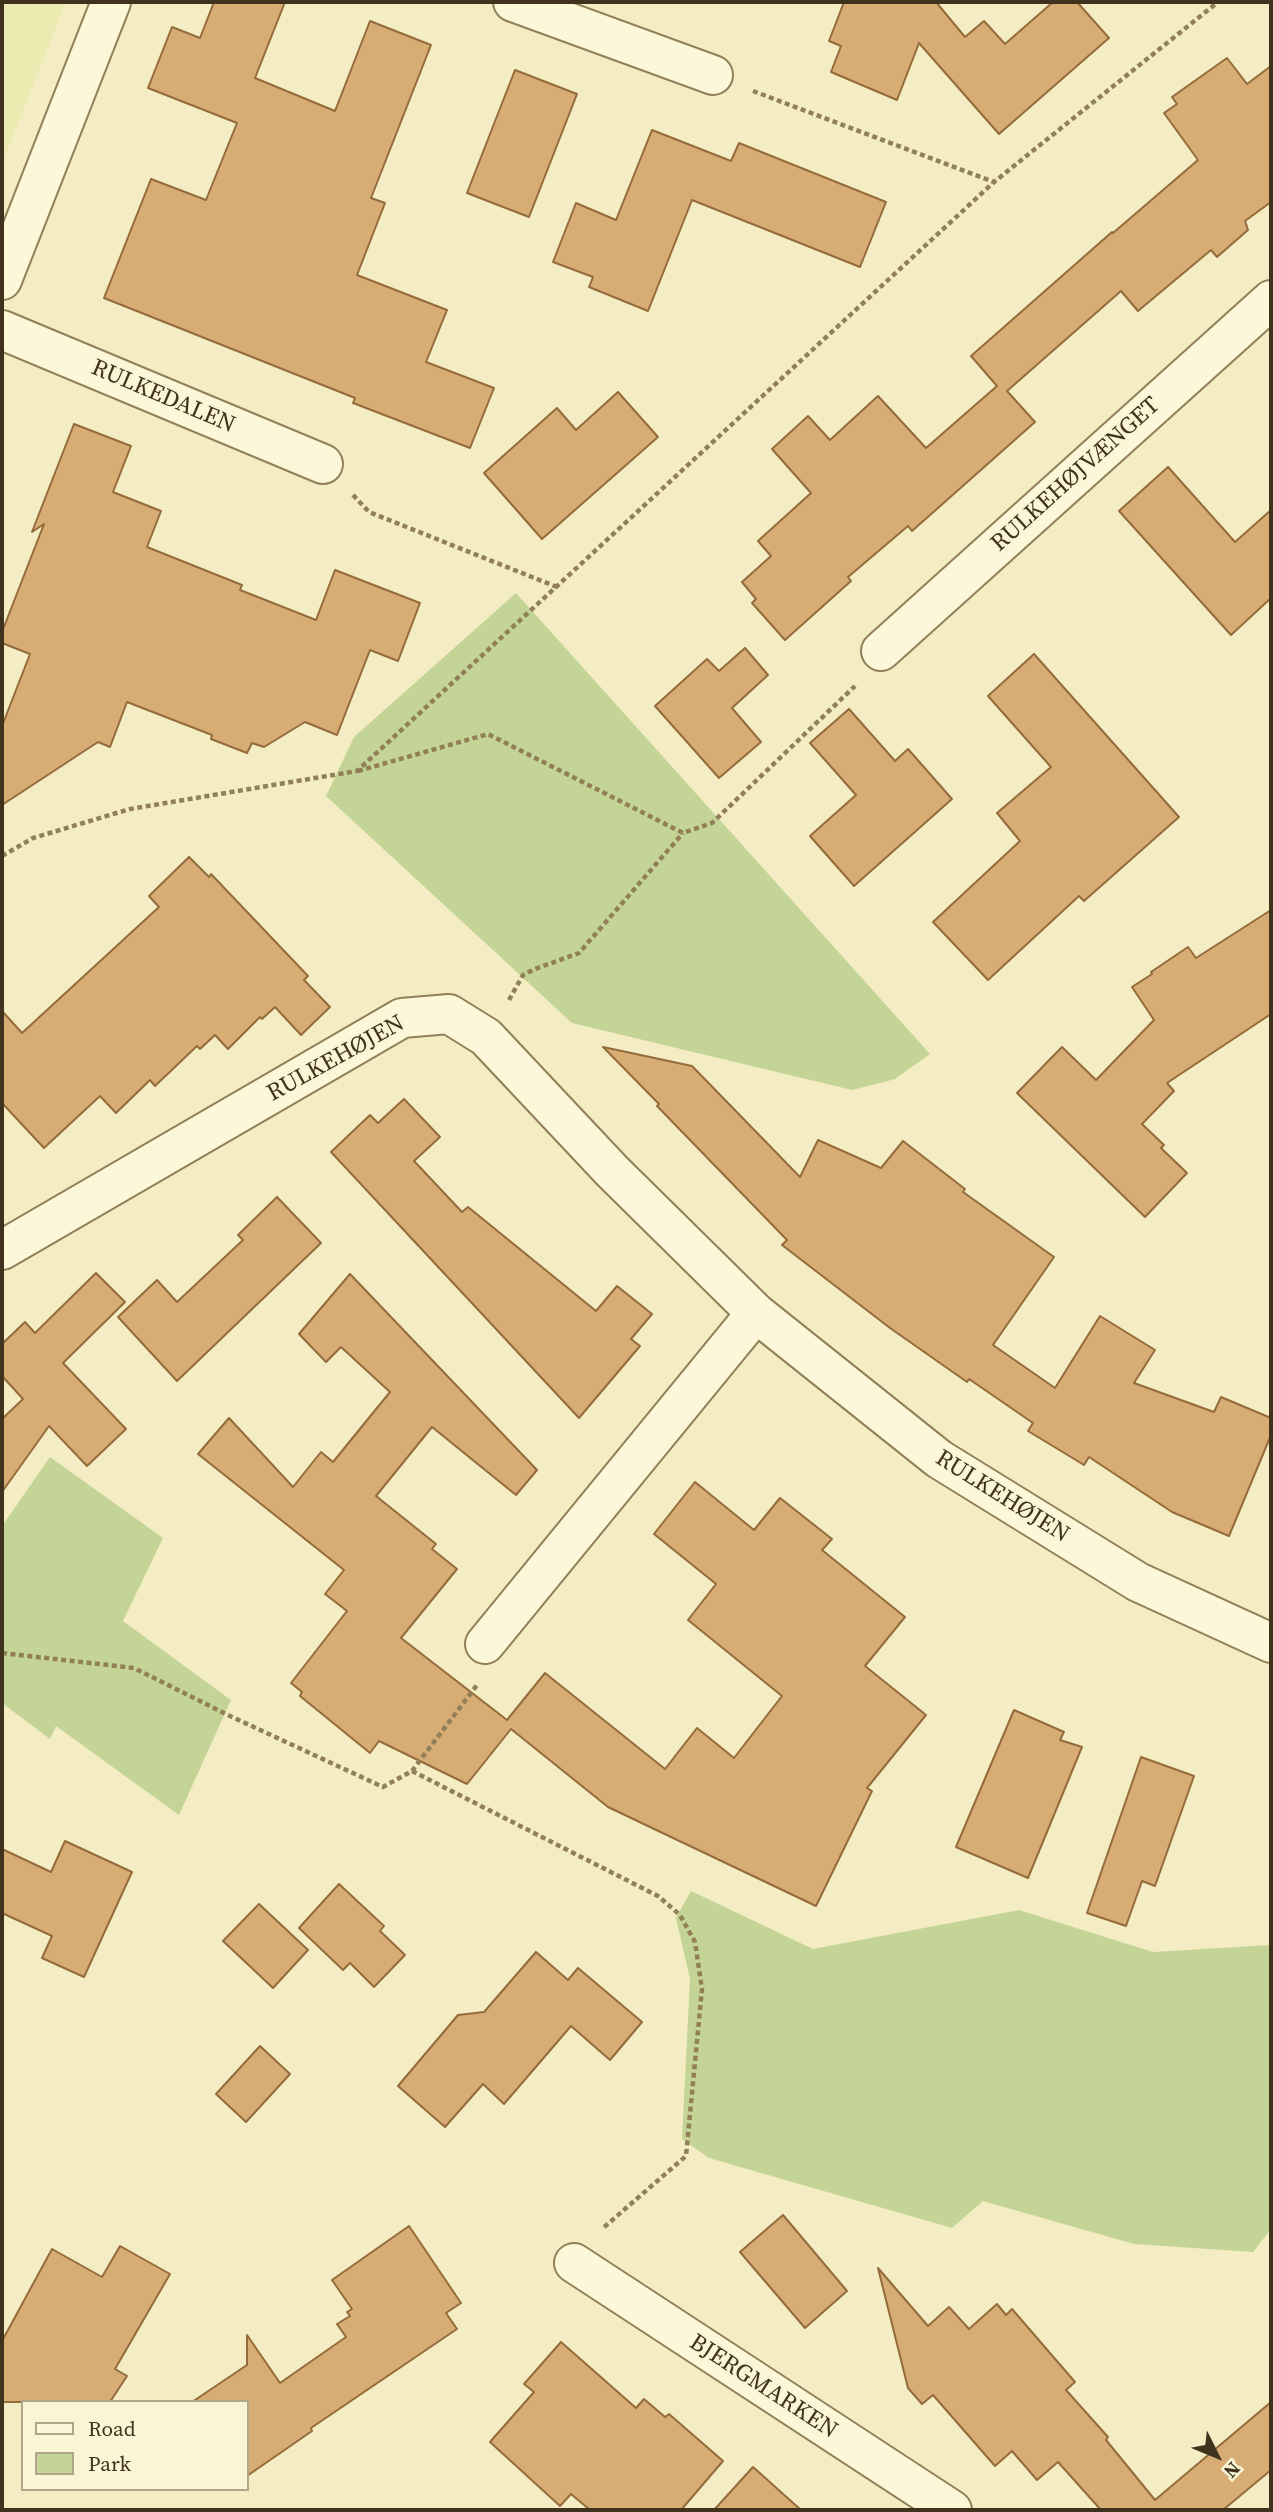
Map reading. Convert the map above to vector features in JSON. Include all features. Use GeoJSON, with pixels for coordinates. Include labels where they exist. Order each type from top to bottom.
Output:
{"type":"FeatureCollection","features":[{"type":"Feature","properties":{"kind":"street"},"geometry":{"type":"LineString","coordinates":[[2,280],[111,2]]}},
{"type":"Feature","properties":{"kind":"street"},"geometry":{"type":"LineString","coordinates":[[513,2],[713,75]]}},
{"type":"Feature","properties":{"kind":"street","name":"RULKEHØJVÆNGET"},"geometry":{"type":"LineString","coordinates":[[881,651],[1271,300]]}},
{"type":"Feature","properties":{"kind":"street","name":"RULKEDALEN"},"geometry":{"type":"LineString","coordinates":[[2,330],[323,464]]}},
{"type":"Feature","properties":{"kind":"street","name":"RULKEHØJEN"},"geometry":{"type":"LineString","coordinates":[[2,1250],[401,1018],[449,1014],[486,1037],[612,1171],[756,1313],[939,1459],[1138,1582],[1271,1643]]}},
{"type":"Feature","properties":{"kind":"street"},"geometry":{"type":"LineString","coordinates":[[485,1644],[756,1313]]}},
{"type":"Feature","properties":{"kind":"street","name":"BJERGMARKEN"},"geometry":{"type":"LineString","coordinates":[[574,2263],[952,2510]]}},
{"type":"Feature","properties":{"kind":"path"},"geometry":{"type":"LineString","coordinates":[[357,771],[995,182],[1218,2]]}},
{"type":"Feature","properties":{"kind":"path"},"geometry":{"type":"LineString","coordinates":[[713,75],[995,182]]}},
{"type":"Feature","properties":{"kind":"path"},"geometry":{"type":"LineString","coordinates":[[323,464],[369,512],[558,587]]}},
{"type":"Feature","properties":{"kind":"path"},"geometry":{"type":"LineString","coordinates":[[486,1037],[523,975],[579,953],[683,833],[712,822],[863,679],[881,651]]}},
{"type":"Feature","properties":{"kind":"path"},"geometry":{"type":"LineString","coordinates":[[2,856],[33,838],[130,809],[357,771],[488,734],[683,833]]}},
{"type":"Feature","properties":{"kind":"path"},"geometry":{"type":"LineString","coordinates":[[2,1653],[134,1668],[383,1787],[412,1771],[484,1676],[485,1644]]}},
{"type":"Feature","properties":{"kind":"path"},"geometry":{"type":"LineString","coordinates":[[412,1771],[658,1896],[680,1916],[695,1942],[702,1989],[686,2156],[606,2223],[574,2263]]}},
{"type":"Feature","properties":{"kind":"green space"},"geometry":{"type":"Polygon","coordinates":[[[2,2],[66,2],[2,164],[2,2]]]}},
{"type":"Feature","properties":{"kind":"green space"},"geometry":{"type":"Polygon","coordinates":[[[516,593],[930,1054],[895,1079],[852,1090],[572,1023],[326,796],[354,737],[516,593]]]}},
{"type":"Feature","properties":{"kind":"green space"},"geometry":{"type":"Polygon","coordinates":[[[50,1457],[163,1538],[123,1621],[231,1700],[179,1815],[56,1726],[50,1739],[2,1703],[2,1526],[50,1457]]]}},
{"type":"Feature","properties":{"kind":"green space"},"geometry":{"type":"Polygon","coordinates":[[[691,1891],[813,1949],[1019,1910],[1153,1952],[1271,1945],[1271,2229],[1253,2252],[1134,2244],[983,2201],[952,2228],[709,2158],[682,2139],[690,1979],[676,1918],[691,1891]]]}},
{"type":"Feature","properties":{"kind":"building"},"geometry":{"type":"Polygon","coordinates":[[[214,2],[285,2],[255,78],[335,111],[370,21],[431,45],[371,198],[385,203],[357,275],[447,310],[426,362],[494,388],[470,448],[353,403],[355,398],[104,298],[151,179],[206,200],[237,123],[148,88],[172,27],[200,38],[214,2]]]}},
{"type":"Feature","properties":{"kind":"building"},"geometry":{"type":"Polygon","coordinates":[[[844,2],[936,2],[965,37],[984,21],[1005,44],[1053,2],[1077,2],[1109,38],[999,134],[919,43],[897,100],[831,72],[841,46],[829,41],[844,2]]]}},
{"type":"Feature","properties":{"kind":"building"},"geometry":{"type":"Polygon","coordinates":[[[1227,58],[1247,84],[1271,66],[1271,202],[1245,221],[1248,230],[1217,257],[1211,250],[1138,311],[1121,291],[1007,391],[1035,422],[912,531],[908,526],[848,577],[851,581],[785,640],[752,603],[756,599],[742,582],[771,556],[758,541],[811,493],[772,449],[808,416],[830,440],[878,396],[926,448],[997,386],[971,356],[1198,160],[1164,113],[1177,104],[1172,97],[1227,58]]]}},
{"type":"Feature","properties":{"kind":"building"},"geometry":{"type":"Polygon","coordinates":[[[515,70],[577,94],[529,217],[467,193],[515,70]]]}},
{"type":"Feature","properties":{"kind":"building"},"geometry":{"type":"Polygon","coordinates":[[[652,130],[731,161],[739,143],[886,202],[860,267],[692,200],[648,311],[589,287],[593,277],[553,262],[576,203],[616,220],[652,130]]]}},
{"type":"Feature","properties":{"kind":"building"},"geometry":{"type":"Polygon","coordinates":[[[618,392],[658,437],[542,539],[484,473],[557,408],[576,430],[618,392]]]}},
{"type":"Feature","properties":{"kind":"building"},"geometry":{"type":"Polygon","coordinates":[[[74,424],[131,446],[113,492],[161,511],[147,547],[242,585],[240,590],[316,620],[335,570],[420,603],[398,661],[370,650],[337,735],[305,722],[264,747],[252,743],[247,753],[211,739],[212,735],[127,702],[110,747],[98,742],[2,805],[2,726],[30,654],[2,643],[2,632],[44,524],[32,532],[74,424]]]}},
{"type":"Feature","properties":{"kind":"building"},"geometry":{"type":"Polygon","coordinates":[[[1168,467],[1235,542],[1271,510],[1271,598],[1231,635],[1119,511],[1168,467]]]}},
{"type":"Feature","properties":{"kind":"building"},"geometry":{"type":"Polygon","coordinates":[[[745,648],[768,675],[732,708],[761,742],[719,778],[655,706],[707,659],[719,671],[745,648]]]}},
{"type":"Feature","properties":{"kind":"building"},"geometry":{"type":"Polygon","coordinates":[[[1034,654],[1179,817],[1084,901],[1079,896],[988,980],[933,922],[1020,841],[997,813],[1051,767],[988,696],[1034,654]]]}},
{"type":"Feature","properties":{"kind":"building"},"geometry":{"type":"Polygon","coordinates":[[[849,709],[895,761],[908,749],[952,799],[854,886],[810,836],[856,795],[810,743],[849,709]]]}},
{"type":"Feature","properties":{"kind":"building"},"geometry":{"type":"Polygon","coordinates":[[[189,857],[209,877],[211,874],[308,976],[304,980],[330,1007],[301,1035],[275,1007],[262,1019],[260,1017],[228,1049],[215,1035],[200,1049],[197,1046],[155,1086],[150,1080],[116,1113],[100,1096],[44,1148],[2,1103],[2,1011],[22,1033],[159,907],[149,896],[189,857]]]}},
{"type":"Feature","properties":{"kind":"building"},"geometry":{"type":"Polygon","coordinates":[[[1271,910],[1271,1014],[1167,1083],[1174,1091],[1142,1124],[1164,1145],[1161,1148],[1187,1173],[1145,1217],[1017,1093],[1062,1047],[1096,1080],[1154,1020],[1132,987],[1188,947],[1196,958],[1271,910]]]}},
{"type":"Feature","properties":{"kind":"building"},"geometry":{"type":"Polygon","coordinates":[[[603,1047],[692,1066],[800,1177],[818,1140],[881,1168],[903,1141],[965,1189],[963,1192],[1054,1257],[993,1345],[1055,1388],[1100,1316],[1155,1350],[1134,1383],[1214,1412],[1221,1397],[1271,1418],[1271,1435],[1229,1536],[1172,1512],[1089,1457],[1084,1465],[1028,1431],[1033,1423],[969,1379],[967,1382],[890,1328],[782,1245],[787,1240],[603,1047]]]}},
{"type":"Feature","properties":{"kind":"building"},"geometry":{"type":"Polygon","coordinates":[[[404,1099],[440,1137],[414,1161],[462,1212],[468,1207],[596,1311],[617,1286],[652,1314],[631,1339],[640,1346],[579,1418],[331,1152],[370,1115],[378,1123],[404,1099]]]}},
{"type":"Feature","properties":{"kind":"building"},"geometry":{"type":"Polygon","coordinates":[[[277,1197],[321,1243],[177,1381],[118,1317],[157,1280],[177,1302],[243,1240],[238,1235],[277,1197]]]}},
{"type":"Feature","properties":{"kind":"building"},"geometry":{"type":"Polygon","coordinates":[[[96,1273],[125,1302],[63,1363],[126,1429],[87,1466],[49,1426],[2,1492],[2,1419],[23,1399],[2,1376],[2,1344],[25,1322],[35,1333],[96,1273]]]}},
{"type":"Feature","properties":{"kind":"building"},"geometry":{"type":"Polygon","coordinates":[[[350,1274],[537,1470],[516,1495],[432,1427],[376,1496],[436,1544],[432,1549],[457,1569],[401,1638],[507,1720],[545,1673],[665,1769],[697,1728],[734,1758],[782,1696],[688,1620],[716,1584],[654,1534],[695,1482],[754,1530],[780,1498],[832,1539],[822,1550],[905,1617],[865,1666],[926,1715],[867,1788],[872,1791],[816,1906],[608,1807],[511,1729],[467,1784],[379,1741],[370,1753],[300,1696],[302,1692],[291,1683],[347,1611],[325,1594],[344,1570],[198,1454],[229,1418],[293,1487],[321,1452],[333,1462],[390,1392],[341,1347],[326,1362],[299,1334],[350,1274]]]}},
{"type":"Feature","properties":{"kind":"building"},"geometry":{"type":"Polygon","coordinates":[[[1014,1710],[1064,1732],[1060,1740],[1082,1747],[1028,1878],[956,1847],[1014,1710]]]}},
{"type":"Feature","properties":{"kind":"building"},"geometry":{"type":"Polygon","coordinates":[[[1141,1757],[1194,1776],[1155,1886],[1142,1881],[1126,1926],[1087,1913],[1141,1757]]]}},
{"type":"Feature","properties":{"kind":"building"},"geometry":{"type":"Polygon","coordinates":[[[65,1841],[132,1872],[84,1977],[42,1958],[52,1936],[2,1913],[2,1849],[51,1872],[65,1841]]]}},
{"type":"Feature","properties":{"kind":"building"},"geometry":{"type":"Polygon","coordinates":[[[339,1884],[384,1926],[380,1931],[405,1955],[374,1987],[350,1963],[343,1970],[299,1928],[339,1884]]]}},
{"type":"Feature","properties":{"kind":"building"},"geometry":{"type":"Polygon","coordinates":[[[259,1904],[308,1950],[273,1988],[223,1941],[259,1904]]]}},
{"type":"Feature","properties":{"kind":"building"},"geometry":{"type":"Polygon","coordinates":[[[536,1952],[568,1980],[578,1968],[642,2022],[610,2060],[571,2026],[504,2104],[483,2084],[445,2127],[398,2086],[458,2015],[484,2012],[536,1952]]]}},
{"type":"Feature","properties":{"kind":"building"},"geometry":{"type":"Polygon","coordinates":[[[260,2046],[290,2074],[246,2122],[216,2094],[260,2046]]]}},
{"type":"Feature","properties":{"kind":"building"},"geometry":{"type":"Polygon","coordinates":[[[783,2215],[847,2291],[805,2328],[740,2252],[783,2215]]]}},
{"type":"Feature","properties":{"kind":"building"},"geometry":{"type":"Polygon","coordinates":[[[409,2226],[461,2303],[446,2313],[457,2329],[311,2428],[312,2431],[248,2475],[248,2400],[195,2400],[247,2365],[247,2335],[280,2383],[346,2337],[337,2324],[350,2316],[347,2312],[352,2309],[332,2280],[409,2226]]]}},
{"type":"Feature","properties":{"kind":"building"},"geometry":{"type":"Polygon","coordinates":[[[120,2246],[170,2274],[115,2369],[127,2376],[111,2400],[2,2402],[2,2341],[52,2249],[102,2277],[120,2246]]]}},
{"type":"Feature","properties":{"kind":"building"},"geometry":{"type":"Polygon","coordinates":[[[878,2268],[928,2326],[949,2307],[969,2329],[997,2304],[1006,2315],[1012,2309],[1075,2382],[1066,2390],[1108,2437],[1106,2440],[1155,2500],[1271,2402],[1271,2470],[1223,2510],[1101,2510],[1058,2462],[1037,2480],[1012,2451],[995,2466],[933,2395],[922,2404],[908,2388],[878,2268]]]}},
{"type":"Feature","properties":{"kind":"building"},"geometry":{"type":"Polygon","coordinates":[[[561,2342],[636,2408],[644,2399],[665,2417],[669,2414],[723,2461],[681,2510],[590,2510],[571,2494],[560,2506],[490,2442],[534,2392],[524,2384],[561,2342]]]}},
{"type":"Feature","properties":{"kind":"building"},"geometry":{"type":"Polygon","coordinates":[[[753,2467],[801,2510],[714,2510],[753,2467]]]}}]}
